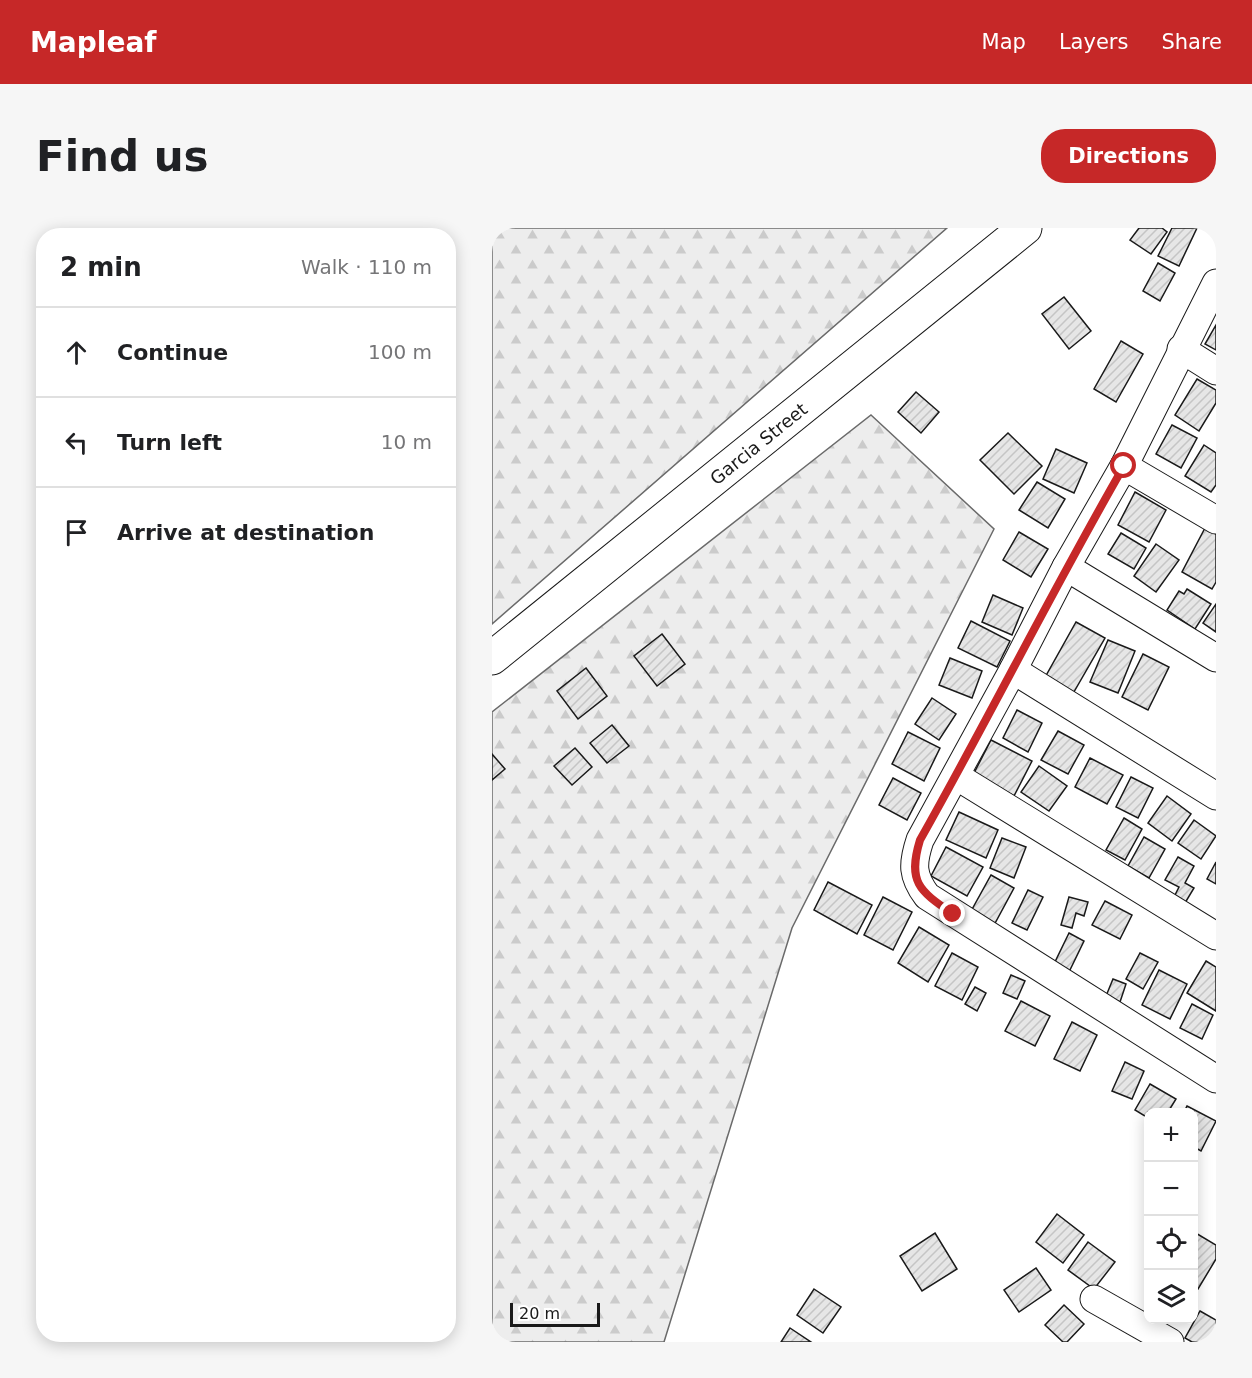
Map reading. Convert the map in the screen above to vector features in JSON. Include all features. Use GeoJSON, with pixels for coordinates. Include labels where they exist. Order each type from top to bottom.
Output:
{"type":"FeatureCollection","features":[{"type":"Feature","properties":{"kind":"street","name":"Garcia Street"},"geometry":{"type":"LineString","coordinates":[[492,658],[1025,228]]}},
{"type":"Feature","properties":{"kind":"street"},"geometry":{"type":"LineString","coordinates":[[1216,284],[1181,349],[1124,466],[1066,567],[1013,670],[920,840],[914,857],[917,882],[927,896],[1216,1079]]}},
{"type":"Feature","properties":{"kind":"street"},"geometry":{"type":"LineString","coordinates":[[1181,349],[1216,371]]}},
{"type":"Feature","properties":{"kind":"street"},"geometry":{"type":"LineString","coordinates":[[1124,466],[1216,520]]}},
{"type":"Feature","properties":{"kind":"street"},"geometry":{"type":"LineString","coordinates":[[1066,567],[1216,658]]}},
{"type":"Feature","properties":{"kind":"street"},"geometry":{"type":"LineString","coordinates":[[1013,670],[1216,796]]}},
{"type":"Feature","properties":{"kind":"street"},"geometry":{"type":"LineString","coordinates":[[956,776],[1216,936]]}},
{"type":"Feature","properties":{"kind":"street"},"geometry":{"type":"LineString","coordinates":[[1094,1299],[1170,1342]]}},
{"type":"Feature","properties":{"kind":"green space"},"geometry":{"type":"Polygon","coordinates":[[[492,228],[947,228],[492,624],[492,228]]]}},
{"type":"Feature","properties":{"kind":"green space"},"geometry":{"type":"Polygon","coordinates":[[[871,415],[994,529],[792,928],[664,1342],[492,1342],[492,712],[871,415]]]}},
{"type":"Feature","properties":{"kind":"building"},"geometry":{"type":"Polygon","coordinates":[[[1139,228],[1162,228],[1167,232],[1151,254],[1130,240],[1139,228]]]}},
{"type":"Feature","properties":{"kind":"building"},"geometry":{"type":"Polygon","coordinates":[[[1172,228],[1197,228],[1179,266],[1158,256],[1172,228]]]}},
{"type":"Feature","properties":{"kind":"building"},"geometry":{"type":"Polygon","coordinates":[[[1158,263],[1175,273],[1160,301],[1143,291],[1158,263]]]}},
{"type":"Feature","properties":{"kind":"building"},"geometry":{"type":"Polygon","coordinates":[[[1064,297],[1091,331],[1069,349],[1042,314],[1064,297]]]}},
{"type":"Feature","properties":{"kind":"building"},"geometry":{"type":"Polygon","coordinates":[[[1216,325],[1216,350],[1205,344],[1216,325]]]}},
{"type":"Feature","properties":{"kind":"building"},"geometry":{"type":"Polygon","coordinates":[[[1121,341],[1143,354],[1116,402],[1094,389],[1121,341]]]}},
{"type":"Feature","properties":{"kind":"building"},"geometry":{"type":"Polygon","coordinates":[[[1197,379],[1216,390],[1216,403],[1199,431],[1175,415],[1197,379]]]}},
{"type":"Feature","properties":{"kind":"building"},"geometry":{"type":"Polygon","coordinates":[[[916,392],[939,412],[921,433],[898,412],[916,392]]]}},
{"type":"Feature","properties":{"kind":"building"},"geometry":{"type":"Polygon","coordinates":[[[1172,425],[1197,438],[1181,468],[1156,454],[1172,425]]]}},
{"type":"Feature","properties":{"kind":"building"},"geometry":{"type":"Polygon","coordinates":[[[1008,433],[1042,466],[1014,494],[980,460],[1008,433]]]}},
{"type":"Feature","properties":{"kind":"building"},"geometry":{"type":"Polygon","coordinates":[[[1204,445],[1216,453],[1216,485],[1211,492],[1185,476],[1204,445]]]}},
{"type":"Feature","properties":{"kind":"building"},"geometry":{"type":"Polygon","coordinates":[[[1056,449],[1087,463],[1074,493],[1043,479],[1056,449]]]}},
{"type":"Feature","properties":{"kind":"building"},"geometry":{"type":"Polygon","coordinates":[[[1037,482],[1065,499],[1048,528],[1019,510],[1037,482]]]}},
{"type":"Feature","properties":{"kind":"building"},"geometry":{"type":"Polygon","coordinates":[[[1135,492],[1166,510],[1149,542],[1118,525],[1135,492]]]}},
{"type":"Feature","properties":{"kind":"building"},"geometry":{"type":"Polygon","coordinates":[[[1205,528],[1216,534],[1216,582],[1212,589],[1182,572],[1205,528]]]}},
{"type":"Feature","properties":{"kind":"building"},"geometry":{"type":"Polygon","coordinates":[[[1019,532],[1048,549],[1031,577],[1003,560],[1019,532]]]}},
{"type":"Feature","properties":{"kind":"building"},"geometry":{"type":"Polygon","coordinates":[[[1121,533],[1146,548],[1134,569],[1108,554],[1121,533]]]}},
{"type":"Feature","properties":{"kind":"building"},"geometry":{"type":"Polygon","coordinates":[[[1156,544],[1179,560],[1156,592],[1134,576],[1156,544]]]}},
{"type":"Feature","properties":{"kind":"building"},"geometry":{"type":"Polygon","coordinates":[[[1187,589],[1211,604],[1195,629],[1167,610],[1179,591],[1184,594],[1187,589]]]}},
{"type":"Feature","properties":{"kind":"building"},"geometry":{"type":"Polygon","coordinates":[[[993,595],[1023,608],[1012,635],[982,622],[993,595]]]}},
{"type":"Feature","properties":{"kind":"building"},"geometry":{"type":"Polygon","coordinates":[[[1216,604],[1216,632],[1203,623],[1216,604]]]}},
{"type":"Feature","properties":{"kind":"building"},"geometry":{"type":"Polygon","coordinates":[[[971,621],[1010,641],[997,667],[958,648],[971,621]]]}},
{"type":"Feature","properties":{"kind":"building"},"geometry":{"type":"Polygon","coordinates":[[[1076,622],[1105,638],[1071,697],[1043,681],[1076,622]]]}},
{"type":"Feature","properties":{"kind":"building"},"geometry":{"type":"Polygon","coordinates":[[[662,634],[685,664],[657,686],[634,656],[662,634]]]}},
{"type":"Feature","properties":{"kind":"building"},"geometry":{"type":"Polygon","coordinates":[[[1108,640],[1135,651],[1118,693],[1090,682],[1108,640]]]}},
{"type":"Feature","properties":{"kind":"building"},"geometry":{"type":"Polygon","coordinates":[[[1143,654],[1169,667],[1148,710],[1122,697],[1143,654]]]}},
{"type":"Feature","properties":{"kind":"building"},"geometry":{"type":"Polygon","coordinates":[[[950,658],[982,671],[972,698],[939,685],[950,658]]]}},
{"type":"Feature","properties":{"kind":"building"},"geometry":{"type":"Polygon","coordinates":[[[586,668],[607,696],[578,719],[557,691],[586,668]]]}},
{"type":"Feature","properties":{"kind":"building"},"geometry":{"type":"Polygon","coordinates":[[[932,698],[956,714],[939,740],[915,724],[932,698]]]}},
{"type":"Feature","properties":{"kind":"building"},"geometry":{"type":"Polygon","coordinates":[[[1017,710],[1042,723],[1028,752],[1003,738],[1017,710]]]}},
{"type":"Feature","properties":{"kind":"building"},"geometry":{"type":"Polygon","coordinates":[[[612,725],[629,746],[607,763],[590,743],[612,725]]]}},
{"type":"Feature","properties":{"kind":"building"},"geometry":{"type":"Polygon","coordinates":[[[1058,731],[1084,745],[1068,774],[1041,760],[1058,731]]]}},
{"type":"Feature","properties":{"kind":"building"},"geometry":{"type":"Polygon","coordinates":[[[908,732],[940,748],[924,781],[892,764],[908,732]]]}},
{"type":"Feature","properties":{"kind":"building"},"geometry":{"type":"Polygon","coordinates":[[[991,740],[1032,761],[1014,796],[973,775],[991,740]]]}},
{"type":"Feature","properties":{"kind":"building"},"geometry":{"type":"Polygon","coordinates":[[[575,748],[592,767],[572,785],[554,766],[575,748]]]}},
{"type":"Feature","properties":{"kind":"building"},"geometry":{"type":"Polygon","coordinates":[[[492,754],[505,769],[492,780],[492,754]]]}},
{"type":"Feature","properties":{"kind":"building"},"geometry":{"type":"Polygon","coordinates":[[[1090,758],[1123,775],[1107,804],[1075,787],[1090,758]]]}},
{"type":"Feature","properties":{"kind":"building"},"geometry":{"type":"Polygon","coordinates":[[[1039,766],[1067,786],[1049,811],[1021,792],[1039,766]]]}},
{"type":"Feature","properties":{"kind":"building"},"geometry":{"type":"Polygon","coordinates":[[[1131,777],[1153,788],[1138,818],[1116,807],[1131,777]]]}},
{"type":"Feature","properties":{"kind":"building"},"geometry":{"type":"Polygon","coordinates":[[[893,778],[921,793],[907,820],[879,805],[893,778]]]}},
{"type":"Feature","properties":{"kind":"building"},"geometry":{"type":"Polygon","coordinates":[[[1167,796],[1191,814],[1172,841],[1148,823],[1167,796]]]}},
{"type":"Feature","properties":{"kind":"building"},"geometry":{"type":"Polygon","coordinates":[[[959,812],[998,830],[986,858],[946,840],[959,812]]]}},
{"type":"Feature","properties":{"kind":"building"},"geometry":{"type":"Polygon","coordinates":[[[1124,818],[1142,829],[1125,860],[1106,850],[1124,818]]]}},
{"type":"Feature","properties":{"kind":"building"},"geometry":{"type":"Polygon","coordinates":[[[1194,820],[1216,836],[1201,859],[1178,843],[1194,820]]]}},
{"type":"Feature","properties":{"kind":"building"},"geometry":{"type":"Polygon","coordinates":[[[1144,837],[1165,849],[1149,878],[1128,866],[1144,837]]]}},
{"type":"Feature","properties":{"kind":"building"},"geometry":{"type":"Polygon","coordinates":[[[1002,838],[1026,847],[1014,878],[990,868],[1002,838]]]}},
{"type":"Feature","properties":{"kind":"building"},"geometry":{"type":"Polygon","coordinates":[[[946,847],[983,867],[967,896],[931,876],[946,847]]]}},
{"type":"Feature","properties":{"kind":"building"},"geometry":{"type":"Polygon","coordinates":[[[1178,857],[1194,866],[1185,883],[1194,888],[1185,903],[1174,897],[1179,887],[1165,880],[1178,857]]]}},
{"type":"Feature","properties":{"kind":"building"},"geometry":{"type":"Polygon","coordinates":[[[1216,862],[1216,884],[1207,879],[1216,862]]]}},
{"type":"Feature","properties":{"kind":"building"},"geometry":{"type":"Polygon","coordinates":[[[991,875],[1014,888],[993,927],[970,913],[991,875]]]}},
{"type":"Feature","properties":{"kind":"building"},"geometry":{"type":"Polygon","coordinates":[[[828,882],[872,905],[857,934],[814,910],[828,882]]]}},
{"type":"Feature","properties":{"kind":"building"},"geometry":{"type":"Polygon","coordinates":[[[1028,890],[1043,897],[1027,930],[1012,923],[1028,890]]]}},
{"type":"Feature","properties":{"kind":"building"},"geometry":{"type":"Polygon","coordinates":[[[883,897],[912,912],[893,950],[864,935],[883,897]]]}},
{"type":"Feature","properties":{"kind":"building"},"geometry":{"type":"Polygon","coordinates":[[[1069,897],[1088,902],[1084,916],[1076,913],[1072,928],[1061,925],[1069,897]]]}},
{"type":"Feature","properties":{"kind":"building"},"geometry":{"type":"Polygon","coordinates":[[[1105,901],[1132,915],[1120,939],[1092,925],[1105,901]]]}},
{"type":"Feature","properties":{"kind":"building"},"geometry":{"type":"Polygon","coordinates":[[[919,927],[949,945],[928,982],[898,963],[919,927]]]}},
{"type":"Feature","properties":{"kind":"building"},"geometry":{"type":"Polygon","coordinates":[[[1069,933],[1084,941],[1068,974],[1053,966],[1069,933]]]}},
{"type":"Feature","properties":{"kind":"building"},"geometry":{"type":"Polygon","coordinates":[[[952,953],[978,967],[962,1000],[935,986],[952,953]]]}},
{"type":"Feature","properties":{"kind":"building"},"geometry":{"type":"Polygon","coordinates":[[[1140,953],[1158,962],[1143,989],[1126,979],[1140,953]]]}},
{"type":"Feature","properties":{"kind":"building"},"geometry":{"type":"Polygon","coordinates":[[[1206,961],[1216,967],[1216,1011],[1187,993],[1206,961]]]}},
{"type":"Feature","properties":{"kind":"building"},"geometry":{"type":"Polygon","coordinates":[[[1159,970],[1187,984],[1170,1019],[1142,1005],[1159,970]]]}},
{"type":"Feature","properties":{"kind":"building"},"geometry":{"type":"Polygon","coordinates":[[[1011,975],[1025,981],[1017,999],[1003,993],[1011,975]]]}},
{"type":"Feature","properties":{"kind":"building"},"geometry":{"type":"Polygon","coordinates":[[[1113,979],[1126,984],[1120,1002],[1106,996],[1113,979]]]}},
{"type":"Feature","properties":{"kind":"building"},"geometry":{"type":"Polygon","coordinates":[[[975,987],[986,993],[977,1011],[965,1004],[975,987]]]}},
{"type":"Feature","properties":{"kind":"building"},"geometry":{"type":"Polygon","coordinates":[[[1021,1001],[1050,1016],[1035,1046],[1005,1031],[1021,1001]]]}},
{"type":"Feature","properties":{"kind":"building"},"geometry":{"type":"Polygon","coordinates":[[[1192,1004],[1213,1015],[1202,1039],[1180,1028],[1192,1004]]]}},
{"type":"Feature","properties":{"kind":"building"},"geometry":{"type":"Polygon","coordinates":[[[1072,1022],[1097,1035],[1080,1071],[1054,1059],[1072,1022]]]}},
{"type":"Feature","properties":{"kind":"building"},"geometry":{"type":"Polygon","coordinates":[[[1125,1062],[1144,1071],[1132,1099],[1112,1091],[1125,1062]]]}},
{"type":"Feature","properties":{"kind":"building"},"geometry":{"type":"Polygon","coordinates":[[[1150,1084],[1176,1099],[1170,1108],[1144,1108],[1144,1116],[1135,1110],[1150,1084]]]}},
{"type":"Feature","properties":{"kind":"building"},"geometry":{"type":"Polygon","coordinates":[[[1198,1112],[1216,1121],[1201,1151],[1198,1149],[1198,1112]]]}},
{"type":"Feature","properties":{"kind":"building"},"geometry":{"type":"Polygon","coordinates":[[[1057,1214],[1084,1235],[1063,1263],[1036,1242],[1057,1214]]]}},
{"type":"Feature","properties":{"kind":"building"},"geometry":{"type":"Polygon","coordinates":[[[935,1233],[957,1269],[922,1291],[900,1256],[935,1233]]]}},
{"type":"Feature","properties":{"kind":"building"},"geometry":{"type":"Polygon","coordinates":[[[1198,1234],[1216,1245],[1216,1259],[1198,1289],[1198,1234]]]}},
{"type":"Feature","properties":{"kind":"building"},"geometry":{"type":"Polygon","coordinates":[[[1088,1242],[1115,1262],[1094,1289],[1068,1270],[1088,1242]]]}},
{"type":"Feature","properties":{"kind":"building"},"geometry":{"type":"Polygon","coordinates":[[[1036,1268],[1051,1290],[1019,1312],[1004,1290],[1036,1268]]]}},
{"type":"Feature","properties":{"kind":"building"},"geometry":{"type":"Polygon","coordinates":[[[814,1289],[841,1307],[823,1333],[797,1315],[814,1289]]]}},
{"type":"Feature","properties":{"kind":"building"},"geometry":{"type":"Polygon","coordinates":[[[1064,1305],[1084,1324],[1067,1342],[1063,1342],[1045,1325],[1064,1305]]]}},
{"type":"Feature","properties":{"kind":"building"},"geometry":{"type":"Polygon","coordinates":[[[1200,1311],[1216,1320],[1216,1342],[1192,1342],[1185,1338],[1193,1324],[1198,1324],[1200,1311]]]}},
{"type":"Feature","properties":{"kind":"building"},"geometry":{"type":"Polygon","coordinates":[[[790,1328],[811,1342],[781,1342],[790,1328]]]}},
{"type":"Feature","properties":{"kind":"route"},"geometry":{"type":"LineString","coordinates":[[953,914],[927,896],[917,882],[914,857],[920,840],[1013,670],[1066,567],[1124,466]]}}]}
